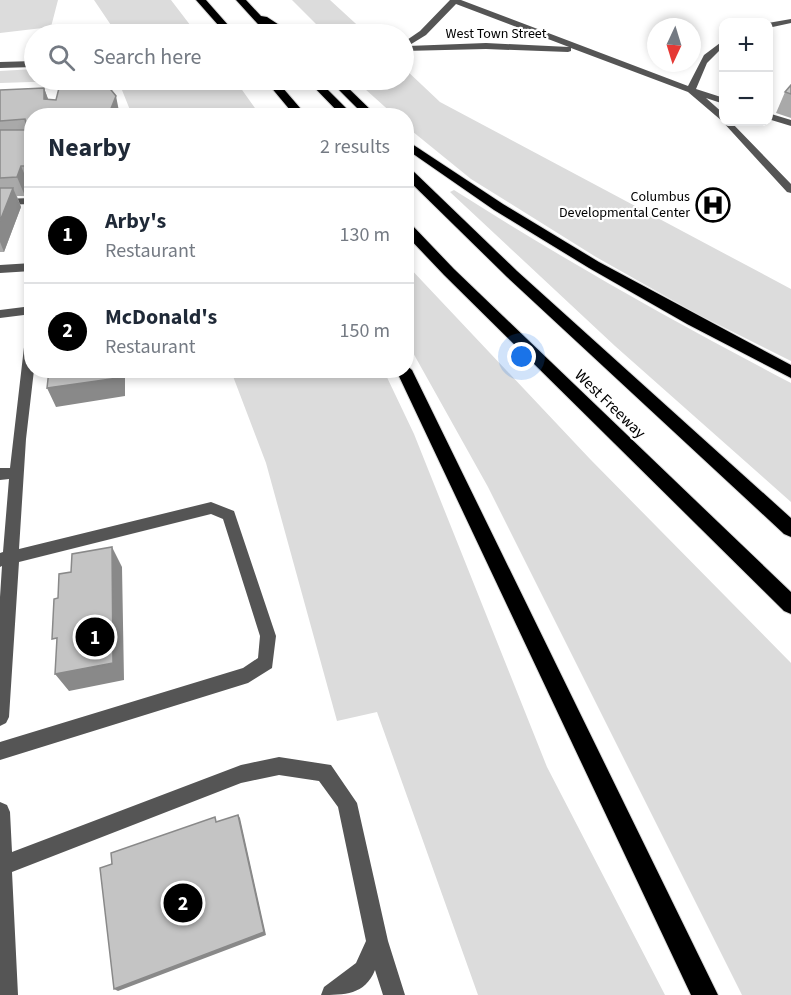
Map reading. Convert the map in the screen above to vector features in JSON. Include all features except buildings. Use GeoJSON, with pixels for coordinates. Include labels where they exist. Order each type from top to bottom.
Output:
{"type":"FeatureCollection","features":[{"type":"Feature","properties":{"kind":"highway"},"geometry":{"type":"LineString","coordinates":[[201,0],[222,24]]}},
{"type":"Feature","properties":{"kind":"highway"},"geometry":{"type":"LineString","coordinates":[[241,0],[262,24]]}},
{"type":"Feature","properties":{"kind":"highway"},"geometry":{"type":"LineString","coordinates":[[251,12],[272,24]]}},
{"type":"Feature","properties":{"kind":"highway"},"geometry":{"type":"LineString","coordinates":[[279,90],[295,108]]}},
{"type":"Feature","properties":{"kind":"highway"},"geometry":{"type":"LineString","coordinates":[[322,90],[341,108]]}},
{"type":"Feature","properties":{"kind":"highway"},"geometry":{"type":"LineString","coordinates":[[344,90],[364,108]]}},
{"type":"Feature","properties":{"kind":"highway"},"geometry":{"type":"LineString","coordinates":[[283,95],[289,108]]}},
{"type":"Feature","properties":{"kind":"highway"},"geometry":{"type":"LineString","coordinates":[[414,149],[458,182],[619,280],[791,372]]}},
{"type":"Feature","properties":{"kind":"highway","name":"West Freeway"},"geometry":{"type":"LineString","coordinates":[[414,179],[512,274],[791,530]]}},
{"type":"Feature","properties":{"kind":"highway","name":"West Freeway"},"geometry":{"type":"LineString","coordinates":[[414,235],[791,605]]}},
{"type":"Feature","properties":{"kind":"highway"},"geometry":{"type":"LineString","coordinates":[[408,378],[705,995]]}},
{"type":"Feature","properties":{"kind":"street"},"geometry":{"type":"LineString","coordinates":[[414,40],[455,0],[719,100]]}},
{"type":"Feature","properties":{"kind":"street"},"geometry":{"type":"LineString","coordinates":[[773,25],[791,21]]}},
{"type":"Feature","properties":{"kind":"street"},"geometry":{"type":"LineString","coordinates":[[691,90],[700,64],[719,44]]}},
{"type":"Feature","properties":{"kind":"street","name":"West Town Street"},"geometry":{"type":"LineString","coordinates":[[414,47],[519,47],[589,51]]}},
{"type":"Feature","properties":{"kind":"street"},"geometry":{"type":"LineString","coordinates":[[0,65],[24,64]]}},
{"type":"Feature","properties":{"kind":"street"},"geometry":{"type":"LineString","coordinates":[[691,90],[719,115]]}},
{"type":"Feature","properties":{"kind":"street"},"geometry":{"type":"LineString","coordinates":[[773,118],[791,123]]}},
{"type":"Feature","properties":{"kind":"street"},"geometry":{"type":"LineString","coordinates":[[731,126],[791,190]]}},
{"type":"Feature","properties":{"kind":"street"},"geometry":{"type":"LineString","coordinates":[[0,202],[24,201]]}},
{"type":"Feature","properties":{"kind":"street"},"geometry":{"type":"LineString","coordinates":[[0,269],[24,268]]}},
{"type":"Feature","properties":{"kind":"street"},"geometry":{"type":"LineString","coordinates":[[0,314],[24,311]]}},
{"type":"Feature","properties":{"kind":"street"},"geometry":{"type":"LineString","coordinates":[[0,717],[5,560],[27,378]]}},
{"type":"Feature","properties":{"kind":"street"},"geometry":{"type":"LineString","coordinates":[[0,474],[16,473]]}},
{"type":"Feature","properties":{"kind":"street"},"geometry":{"type":"LineString","coordinates":[[0,751],[248,675],[266,662],[268,636],[229,515],[211,508],[5,560]]}},
{"type":"Feature","properties":{"kind":"street"},"geometry":{"type":"LineString","coordinates":[[2,866],[241,774],[279,766],[324,772],[348,803],[377,940],[394,995]]}},
{"type":"Feature","properties":{"kind":"street"},"geometry":{"type":"LineString","coordinates":[[0,812],[7,995]]}},
{"type":"Feature","properties":{"kind":"street"},"geometry":{"type":"LineString","coordinates":[[332,995],[364,971],[377,940]]}},
{"type":"Feature","properties":{"kind":"shaded area"},"geometry":{"type":"Polygon","coordinates":[[[0,0],[58,0],[52,24],[24,24],[24,30],[0,33],[0,0]]]}},
{"type":"Feature","properties":{"kind":"shaded area"},"geometry":{"type":"Polygon","coordinates":[[[94,0],[171,0],[189,24],[110,24],[94,0]]]}},
{"type":"Feature","properties":{"kind":"shaded area"},"geometry":{"type":"Polygon","coordinates":[[[292,0],[330,0],[356,24],[316,24],[292,0]]]}},
{"type":"Feature","properties":{"kind":"shaded area"},"geometry":{"type":"Polygon","coordinates":[[[24,70],[24,82],[0,83],[0,71],[24,70]]]}},
{"type":"Feature","properties":{"kind":"shaded area"},"geometry":{"type":"Polygon","coordinates":[[[414,77],[440,102],[791,289],[791,361],[697,314],[596,257],[471,179],[414,133],[414,108],[386,108],[366,90],[414,90],[414,77]]]}},
{"type":"Feature","properties":{"kind":"shaded area"},"geometry":{"type":"Polygon","coordinates":[[[122,90],[242,90],[255,108],[129,108],[122,90]]]}},
{"type":"Feature","properties":{"kind":"shaded area"},"geometry":{"type":"Polygon","coordinates":[[[454,190],[621,290],[791,383],[791,502],[615,346],[450,192],[454,190]]]}},
{"type":"Feature","properties":{"kind":"shaded area"},"geometry":{"type":"Polygon","coordinates":[[[414,272],[590,459],[791,663],[791,995],[742,995],[488,487],[414,355],[414,272]]]}},
{"type":"Feature","properties":{"kind":"shaded area"},"geometry":{"type":"Polygon","coordinates":[[[234,378],[387,378],[414,434],[547,767],[665,995],[478,995],[377,712],[337,721],[266,463],[234,378]]]}},
{"type":"Feature","properties":{"kind":"place","name":"Columbus Developmental Center"},"geometry":{"type":"Point","coordinates":[713,205]}},
{"type":"Feature","properties":{"kind":"place","name":"Arby's"},"geometry":{"type":"Point","coordinates":[95,637]}},
{"type":"Feature","properties":{"kind":"place","name":"McDonald's"},"geometry":{"type":"Point","coordinates":[183,903]}}]}
